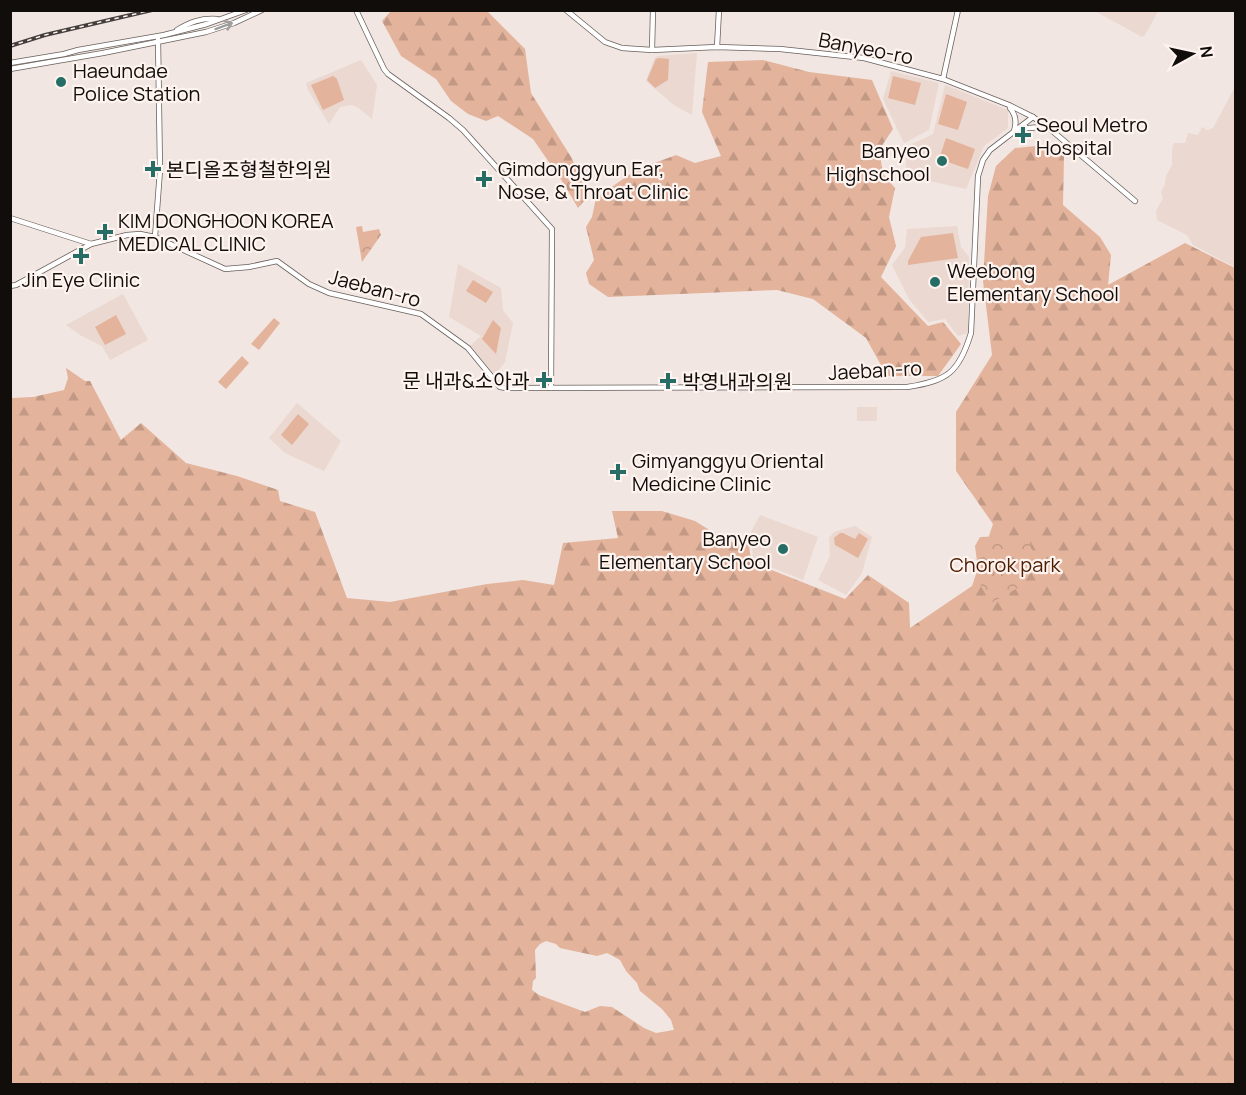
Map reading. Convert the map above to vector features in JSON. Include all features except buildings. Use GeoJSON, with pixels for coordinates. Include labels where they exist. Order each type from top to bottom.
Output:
{"type":"FeatureCollection","features":[{"type":"Feature","properties":{"kind":"main road"},"geometry":{"type":"LineString","coordinates":[[10,69],[158,39],[188,23],[204,18],[220,19],[246,10]]}},
{"type":"Feature","properties":{"kind":"main road"},"geometry":{"type":"LineString","coordinates":[[10,63],[78,50],[218,29],[262,10]]}},
{"type":"Feature","properties":{"kind":"main road"},"geometry":{"type":"LineString","coordinates":[[356,10],[388,74],[463,129],[552,230],[551,388]]}},
{"type":"Feature","properties":{"kind":"main road","name":"Banyeo-ro"},"geometry":{"type":"LineString","coordinates":[[567,10],[605,42],[622,48],[652,50],[717,46],[780,49],[864,58],[943,79],[1033,117],[1135,201]]}},
{"type":"Feature","properties":{"kind":"main road"},"geometry":{"type":"LineString","coordinates":[[652,50],[653,10]]}},
{"type":"Feature","properties":{"kind":"main road"},"geometry":{"type":"LineString","coordinates":[[717,46],[719,10]]}},
{"type":"Feature","properties":{"kind":"main road"},"geometry":{"type":"LineString","coordinates":[[943,79],[958,10]]}},
{"type":"Feature","properties":{"kind":"main road"},"geometry":{"type":"LineString","coordinates":[[155,237],[160,170],[158,39]]}},
{"type":"Feature","properties":{"kind":"main road"},"geometry":{"type":"LineString","coordinates":[[1009,105],[1014,112],[1016,124],[1014,131]]}},
{"type":"Feature","properties":{"kind":"main road","name":"Jaeban-ro"},"geometry":{"type":"LineString","coordinates":[[10,286],[16,285],[91,244],[140,234],[155,237],[225,269],[277,261],[309,284],[329,293],[422,314],[468,348],[500,387],[907,387],[930,384],[951,373],[967,348],[971,333],[978,176],[983,160],[990,150],[1033,117]]}},
{"type":"Feature","properties":{"kind":"main road"},"geometry":{"type":"LineString","coordinates":[[1014,131],[1038,126],[1050,129]]}},
{"type":"Feature","properties":{"kind":"main road"},"geometry":{"type":"LineString","coordinates":[[10,218],[91,244]]}},
{"type":"Feature","properties":{"kind":"shaded area"},"geometry":{"type":"Polygon","coordinates":[[[1095,11],[1158,11],[1142,37],[1095,11]]]}},
{"type":"Feature","properties":{"kind":"shaded area"},"geometry":{"type":"Polygon","coordinates":[[[697,53],[692,115],[674,105],[646,81],[657,56],[697,53]]]}},
{"type":"Feature","properties":{"kind":"shaded area"},"geometry":{"type":"Polygon","coordinates":[[[361,60],[377,85],[372,119],[352,105],[340,107],[329,124],[306,83],[361,60]]]}},
{"type":"Feature","properties":{"kind":"shaded area"},"geometry":{"type":"Polygon","coordinates":[[[891,71],[939,83],[929,130],[904,143],[883,99],[891,71]]]}},
{"type":"Feature","properties":{"kind":"shaded area"},"geometry":{"type":"Polygon","coordinates":[[[945,85],[1008,110],[1008,128],[984,146],[966,189],[906,176],[906,147],[933,134],[945,85]]]}},
{"type":"Feature","properties":{"kind":"shaded area"},"geometry":{"type":"Polygon","coordinates":[[[1235,87],[1235,267],[1193,245],[1187,235],[1157,220],[1156,211],[1163,198],[1161,193],[1172,165],[1174,143],[1185,143],[1188,133],[1198,135],[1202,127],[1207,130],[1213,128],[1235,87]]]}},
{"type":"Feature","properties":{"kind":"shaded area","name":"Weebong Elementary School"},"geometry":{"type":"Polygon","coordinates":[[[957,226],[961,247],[969,257],[968,333],[958,336],[945,319],[928,322],[909,299],[892,265],[905,248],[907,229],[957,226]]]}},
{"type":"Feature","properties":{"kind":"shaded area"},"geometry":{"type":"Polygon","coordinates":[[[458,264],[501,288],[503,310],[513,323],[505,362],[495,375],[470,346],[481,336],[449,317],[458,264]]]}},
{"type":"Feature","properties":{"kind":"shaded area"},"geometry":{"type":"Polygon","coordinates":[[[123,294],[148,340],[110,360],[102,346],[66,325],[123,294]]]}},
{"type":"Feature","properties":{"kind":"shaded area"},"geometry":{"type":"Polygon","coordinates":[[[297,403],[341,441],[324,471],[285,453],[269,438],[297,403]]]}},
{"type":"Feature","properties":{"kind":"shaded area"},"geometry":{"type":"Polygon","coordinates":[[[857,407],[877,407],[877,421],[857,421],[857,407]]]}},
{"type":"Feature","properties":{"kind":"shaded area","name":"Banyeo Elementary School"},"geometry":{"type":"Polygon","coordinates":[[[760,515],[818,537],[803,580],[753,560],[751,532],[760,515]]]}},
{"type":"Feature","properties":{"kind":"shaded area"},"geometry":{"type":"Polygon","coordinates":[[[855,526],[872,537],[862,573],[846,595],[818,580],[830,556],[829,538],[834,532],[855,526]]]}},
{"type":"Feature","properties":{"kind":"green space"},"geometry":{"type":"Polygon","coordinates":[[[391,11],[487,11],[525,49],[531,93],[582,179],[584,201],[578,208],[533,139],[498,116],[486,121],[468,114],[451,101],[436,79],[401,56],[382,21],[391,11]]]}},
{"type":"Feature","properties":{"kind":"green space"},"geometry":{"type":"Polygon","coordinates":[[[656,59],[669,59],[668,80],[655,88],[647,80],[656,59]]]}},
{"type":"Feature","properties":{"kind":"green space"},"geometry":{"type":"Polygon","coordinates":[[[763,60],[809,72],[872,80],[893,129],[879,150],[883,174],[895,188],[889,217],[896,246],[881,277],[928,326],[943,322],[961,344],[938,376],[887,376],[866,338],[813,299],[777,290],[608,297],[589,284],[586,273],[594,260],[586,227],[592,217],[596,198],[636,170],[676,155],[695,163],[721,156],[702,112],[708,62],[763,60]]]}},
{"type":"Feature","properties":{"kind":"green space"},"geometry":{"type":"Polygon","coordinates":[[[333,76],[337,79],[344,100],[323,110],[311,85],[333,76]]]}},
{"type":"Feature","properties":{"kind":"green space"},"geometry":{"type":"Polygon","coordinates":[[[893,76],[921,83],[915,105],[888,98],[893,76]]]}},
{"type":"Feature","properties":{"kind":"green space"},"geometry":{"type":"Polygon","coordinates":[[[946,94],[967,102],[958,130],[938,124],[946,94]]]}},
{"type":"Feature","properties":{"kind":"green space"},"geometry":{"type":"Polygon","coordinates":[[[946,138],[975,149],[968,169],[939,159],[946,138]]]}},
{"type":"Feature","properties":{"kind":"green space"},"geometry":{"type":"Polygon","coordinates":[[[1046,145],[1064,156],[1063,205],[1100,237],[1111,255],[1108,285],[1185,243],[1235,268],[1235,1084],[11,1084],[11,398],[33,397],[64,390],[68,378],[66,368],[85,381],[90,381],[121,440],[141,423],[186,463],[237,476],[278,490],[280,501],[315,512],[347,598],[390,602],[487,584],[523,580],[554,585],[563,543],[618,538],[612,511],[662,511],[695,521],[727,541],[749,544],[751,562],[845,599],[868,575],[909,603],[910,628],[972,586],[993,524],[956,471],[956,412],[992,355],[983,281],[988,196],[996,166],[1015,148],[1046,145]],[[546,941],[535,950],[536,978],[533,981],[532,990],[539,995],[585,1012],[600,1006],[612,1007],[644,1028],[656,1033],[674,1030],[671,1020],[662,1009],[640,991],[637,983],[620,960],[607,953],[597,956],[560,948],[546,941]]]}},
{"type":"Feature","properties":{"kind":"green space"},"geometry":{"type":"Polygon","coordinates":[[[362,226],[363,232],[379,229],[381,235],[362,262],[356,227],[362,226]]]}},
{"type":"Feature","properties":{"kind":"green space"},"geometry":{"type":"Polygon","coordinates":[[[953,233],[958,258],[908,265],[921,237],[953,233]]]}},
{"type":"Feature","properties":{"kind":"green space"},"geometry":{"type":"Polygon","coordinates":[[[473,280],[493,292],[486,303],[466,291],[473,280]]]}},
{"type":"Feature","properties":{"kind":"green space"},"geometry":{"type":"Polygon","coordinates":[[[116,315],[126,334],[105,345],[95,327],[116,315]]]}},
{"type":"Feature","properties":{"kind":"green space"},"geometry":{"type":"Polygon","coordinates":[[[274,318],[280,323],[259,350],[251,344],[274,318]]]}},
{"type":"Feature","properties":{"kind":"green space"},"geometry":{"type":"Polygon","coordinates":[[[493,320],[501,328],[496,354],[482,339],[493,320]]]}},
{"type":"Feature","properties":{"kind":"green space"},"geometry":{"type":"Polygon","coordinates":[[[242,356],[249,363],[226,389],[218,382],[242,356]]]}},
{"type":"Feature","properties":{"kind":"green space"},"geometry":{"type":"Polygon","coordinates":[[[298,414],[309,424],[292,445],[281,435],[298,414]]]}},
{"type":"Feature","properties":{"kind":"green space"},"geometry":{"type":"Polygon","coordinates":[[[840,533],[855,539],[859,533],[868,539],[858,558],[835,545],[834,538],[840,533]]]}},
{"type":"Feature","properties":{"kind":"green space","name":"Chorok park"},"geometry":{"type":"Polygon","coordinates":[[[1027,535],[1037,562],[1023,585],[991,603],[980,584],[975,546],[980,537],[1027,535]]]}},
{"type":"Feature","properties":{"kind":"railway"},"geometry":{"type":"LineString","coordinates":[[10,46],[45,35],[152,10]]}},
{"type":"Feature","properties":{"kind":"place","name":"Haeundae Police Station"},"geometry":{"type":"Point","coordinates":[61,82]}},
{"type":"Feature","properties":{"kind":"place","name":"Seoul Metro Hospital"},"geometry":{"type":"Point","coordinates":[1023,135]}},
{"type":"Feature","properties":{"kind":"place","name":"Banyeo Highschool"},"geometry":{"type":"Point","coordinates":[942,161]}},
{"type":"Feature","properties":{"kind":"place","name":"본디올조형철한의원"},"geometry":{"type":"Point","coordinates":[153,169]}},
{"type":"Feature","properties":{"kind":"place","name":"Gimdonggyun Ear, Nose, & Throat Clinic"},"geometry":{"type":"Point","coordinates":[484,179]}},
{"type":"Feature","properties":{"kind":"place","name":"KIM DONGHOON KOREA MEDICAL CLINIC"},"geometry":{"type":"Point","coordinates":[105,232]}},
{"type":"Feature","properties":{"kind":"place","name":"Jin Eye Clinic"},"geometry":{"type":"Point","coordinates":[81,256]}},
{"type":"Feature","properties":{"kind":"place","name":"Weebong Elementary School"},"geometry":{"type":"Point","coordinates":[935,282]}},
{"type":"Feature","properties":{"kind":"place","name":"문 내과&소아과"},"geometry":{"type":"Point","coordinates":[544,380]}},
{"type":"Feature","properties":{"kind":"place","name":"박영내과의원"},"geometry":{"type":"Point","coordinates":[668,381]}},
{"type":"Feature","properties":{"kind":"place","name":"Gimyanggyu Oriental Medicine Clinic"},"geometry":{"type":"Point","coordinates":[618,472]}},
{"type":"Feature","properties":{"kind":"place","name":"Banyeo Elementary School"},"geometry":{"type":"Point","coordinates":[783,549]}}]}
